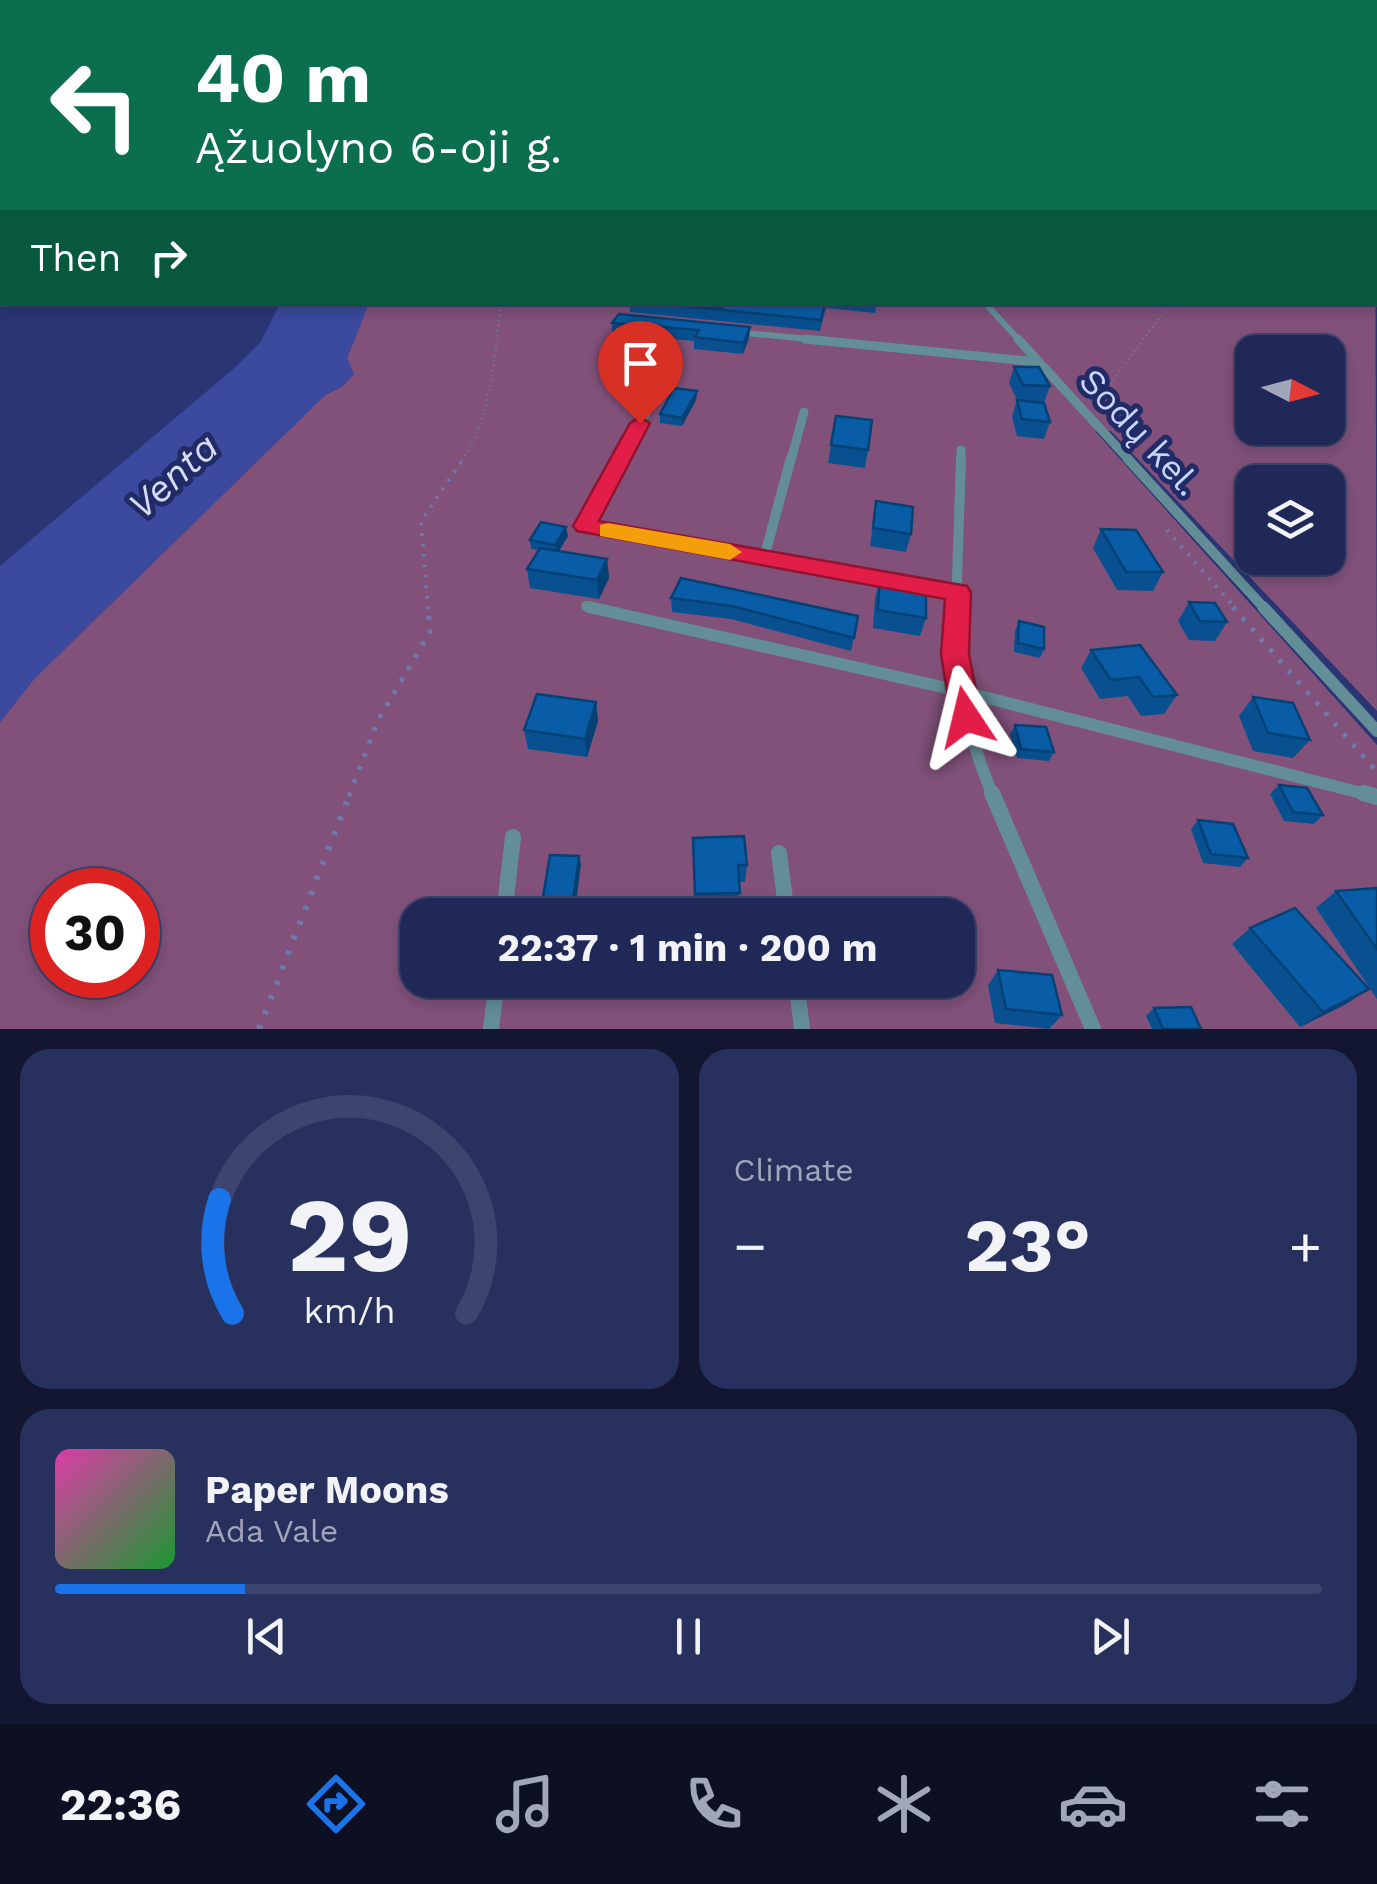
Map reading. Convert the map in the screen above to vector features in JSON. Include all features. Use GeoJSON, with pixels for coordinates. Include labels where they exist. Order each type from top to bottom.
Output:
{"type":"FeatureCollection","features":[{"type":"Feature","properties":{"kind":"street","name":"Sodų kel."},"geometry":{"type":"LineString","coordinates":[[987,305],[1377,731]]}},
{"type":"Feature","properties":{"kind":"street"},"geometry":{"type":"LineString","coordinates":[[721,330],[1038,362]]}},
{"type":"Feature","properties":{"kind":"street"},"geometry":{"type":"LineString","coordinates":[[659,389],[585,526],[958,592]]}},
{"type":"Feature","properties":{"kind":"street"},"geometry":{"type":"LineString","coordinates":[[764,558],[804,412]]}},
{"type":"Feature","properties":{"kind":"street"},"geometry":{"type":"LineString","coordinates":[[962,450],[955,654],[971,744],[1093,1029]]}},
{"type":"Feature","properties":{"kind":"street"},"geometry":{"type":"LineString","coordinates":[[586,606],[960,691],[1377,797]]}},
{"type":"Feature","properties":{"kind":"street"},"geometry":{"type":"LineString","coordinates":[[506,898],[513,837]]}},
{"type":"Feature","properties":{"kind":"street"},"geometry":{"type":"LineString","coordinates":[[779,853],[785,898]]}},
{"type":"Feature","properties":{"kind":"street"},"geometry":{"type":"LineString","coordinates":[[491,1029],[494,998]]}},
{"type":"Feature","properties":{"kind":"street"},"geometry":{"type":"LineString","coordinates":[[798,998],[802,1029]]}},
{"type":"Feature","properties":{"kind":"path"},"geometry":{"type":"LineString","coordinates":[[259,1029],[378,720],[430,632],[421,521],[472,445],[489,395],[501,305]]}},
{"type":"Feature","properties":{"kind":"path"},"geometry":{"type":"LineString","coordinates":[[1083,411],[1096,404],[1164,312],[1182,305]]}},
{"type":"Feature","properties":{"kind":"path"},"geometry":{"type":"LineString","coordinates":[[1158,520],[1377,772]]}},
{"type":"Feature","properties":{"kind":"shaded area"},"geometry":{"type":"Polygon","coordinates":[[[368,305],[1375,305],[1377,711],[1248,575],[1345,575],[1345,465],[1235,465],[1235,562],[1111,431],[1095,431],[1377,745],[1377,1029],[0,1029],[0,722],[34,679],[325,395],[343,386],[347,358],[368,305]]]}},
{"type":"Feature","properties":{"kind":"water","name":"Venta"},"geometry":{"type":"Polygon","coordinates":[[[279,305],[368,305],[347,358],[354,374],[343,386],[325,395],[34,679],[0,722],[0,566],[260,343],[279,305]]]}},
{"type":"Feature","properties":{"kind":"building"},"geometry":{"type":"Polygon","coordinates":[[[674,305],[824,305],[821,320],[674,305]]]}},
{"type":"Feature","properties":{"kind":"building"},"geometry":{"type":"Polygon","coordinates":[[[619,314],[750,327],[744,343],[695,337],[699,330],[612,323],[619,314]]]}},
{"type":"Feature","properties":{"kind":"building"},"geometry":{"type":"Polygon","coordinates":[[[1014,367],[1039,367],[1050,386],[1023,385],[1014,367]]]}},
{"type":"Feature","properties":{"kind":"building"},"geometry":{"type":"Polygon","coordinates":[[[674,388],[697,391],[682,418],[660,414],[674,388]]]}},
{"type":"Feature","properties":{"kind":"building"},"geometry":{"type":"Polygon","coordinates":[[[1017,400],[1044,403],[1050,422],[1022,419],[1017,400]]]}},
{"type":"Feature","properties":{"kind":"building"},"geometry":{"type":"Polygon","coordinates":[[[836,416],[872,420],[868,450],[831,445],[836,416]]]}},
{"type":"Feature","properties":{"kind":"building"},"geometry":{"type":"Polygon","coordinates":[[[876,501],[913,507],[911,534],[873,528],[876,501]]]}},
{"type":"Feature","properties":{"kind":"building"},"geometry":{"type":"Polygon","coordinates":[[[541,522],[566,527],[555,545],[530,540],[541,522]]]}},
{"type":"Feature","properties":{"kind":"building"},"geometry":{"type":"Polygon","coordinates":[[[1101,529],[1136,530],[1163,572],[1126,572],[1101,529]]]}},
{"type":"Feature","properties":{"kind":"building"},"geometry":{"type":"Polygon","coordinates":[[[540,548],[607,559],[597,580],[527,569],[540,548]]]}},
{"type":"Feature","properties":{"kind":"building"},"geometry":{"type":"Polygon","coordinates":[[[681,578],[858,616],[854,638],[732,606],[671,598],[681,578]]]}},
{"type":"Feature","properties":{"kind":"building"},"geometry":{"type":"Polygon","coordinates":[[[880,579],[926,586],[926,618],[878,610],[880,579]]]}},
{"type":"Feature","properties":{"kind":"building"},"geometry":{"type":"Polygon","coordinates":[[[1189,602],[1215,603],[1227,622],[1200,621],[1189,602]]]}},
{"type":"Feature","properties":{"kind":"building"},"geometry":{"type":"Polygon","coordinates":[[[1019,621],[1044,627],[1044,649],[1018,643],[1019,621]]]}},
{"type":"Feature","properties":{"kind":"building"},"geometry":{"type":"Polygon","coordinates":[[[1140,645],[1177,695],[1153,697],[1139,677],[1111,680],[1091,650],[1140,645]]]}},
{"type":"Feature","properties":{"kind":"building"},"geometry":{"type":"Polygon","coordinates":[[[537,694],[596,702],[585,739],[524,730],[537,694]]]}},
{"type":"Feature","properties":{"kind":"building"},"geometry":{"type":"Polygon","coordinates":[[[1253,697],[1293,703],[1310,740],[1268,733],[1253,697]]]}},
{"type":"Feature","properties":{"kind":"building"},"geometry":{"type":"Polygon","coordinates":[[[1015,725],[1046,727],[1054,752],[1021,749],[1015,725]]]}},
{"type":"Feature","properties":{"kind":"building"},"geometry":{"type":"Polygon","coordinates":[[[1279,785],[1307,788],[1323,815],[1293,812],[1279,785]]]}},
{"type":"Feature","properties":{"kind":"building"},"geometry":{"type":"Polygon","coordinates":[[[1198,820],[1233,824],[1248,858],[1211,854],[1198,820]]]}},
{"type":"Feature","properties":{"kind":"building"},"geometry":{"type":"Polygon","coordinates":[[[744,836],[747,865],[738,865],[740,893],[695,894],[693,838],[744,836]]]}},
{"type":"Feature","properties":{"kind":"building"},"geometry":{"type":"Polygon","coordinates":[[[550,855],[579,856],[573,898],[543,898],[550,855]]]}},
{"type":"Feature","properties":{"kind":"building"},"geometry":{"type":"Polygon","coordinates":[[[1377,888],[1377,949],[1336,891],[1377,888]]]}},
{"type":"Feature","properties":{"kind":"building"},"geometry":{"type":"Polygon","coordinates":[[[1295,908],[1369,989],[1323,1012],[1250,928],[1295,908]]]}},
{"type":"Feature","properties":{"kind":"building"},"geometry":{"type":"Polygon","coordinates":[[[998,970],[1052,975],[1062,1015],[1006,1009],[998,970]]]}},
{"type":"Feature","properties":{"kind":"building"},"geometry":{"type":"Polygon","coordinates":[[[1191,1007],[1201,1029],[1163,1029],[1154,1008],[1191,1007]]]}},
{"type":"Feature","properties":{"kind":"slow traffic"},"geometry":{"type":"LineString","coordinates":[[608,530],[730,552]]}},
{"type":"Feature","properties":{"kind":"route"},"geometry":{"type":"LineString","coordinates":[[640,423],[585,526],[958,592],[955,654],[966,717]]}}]}
